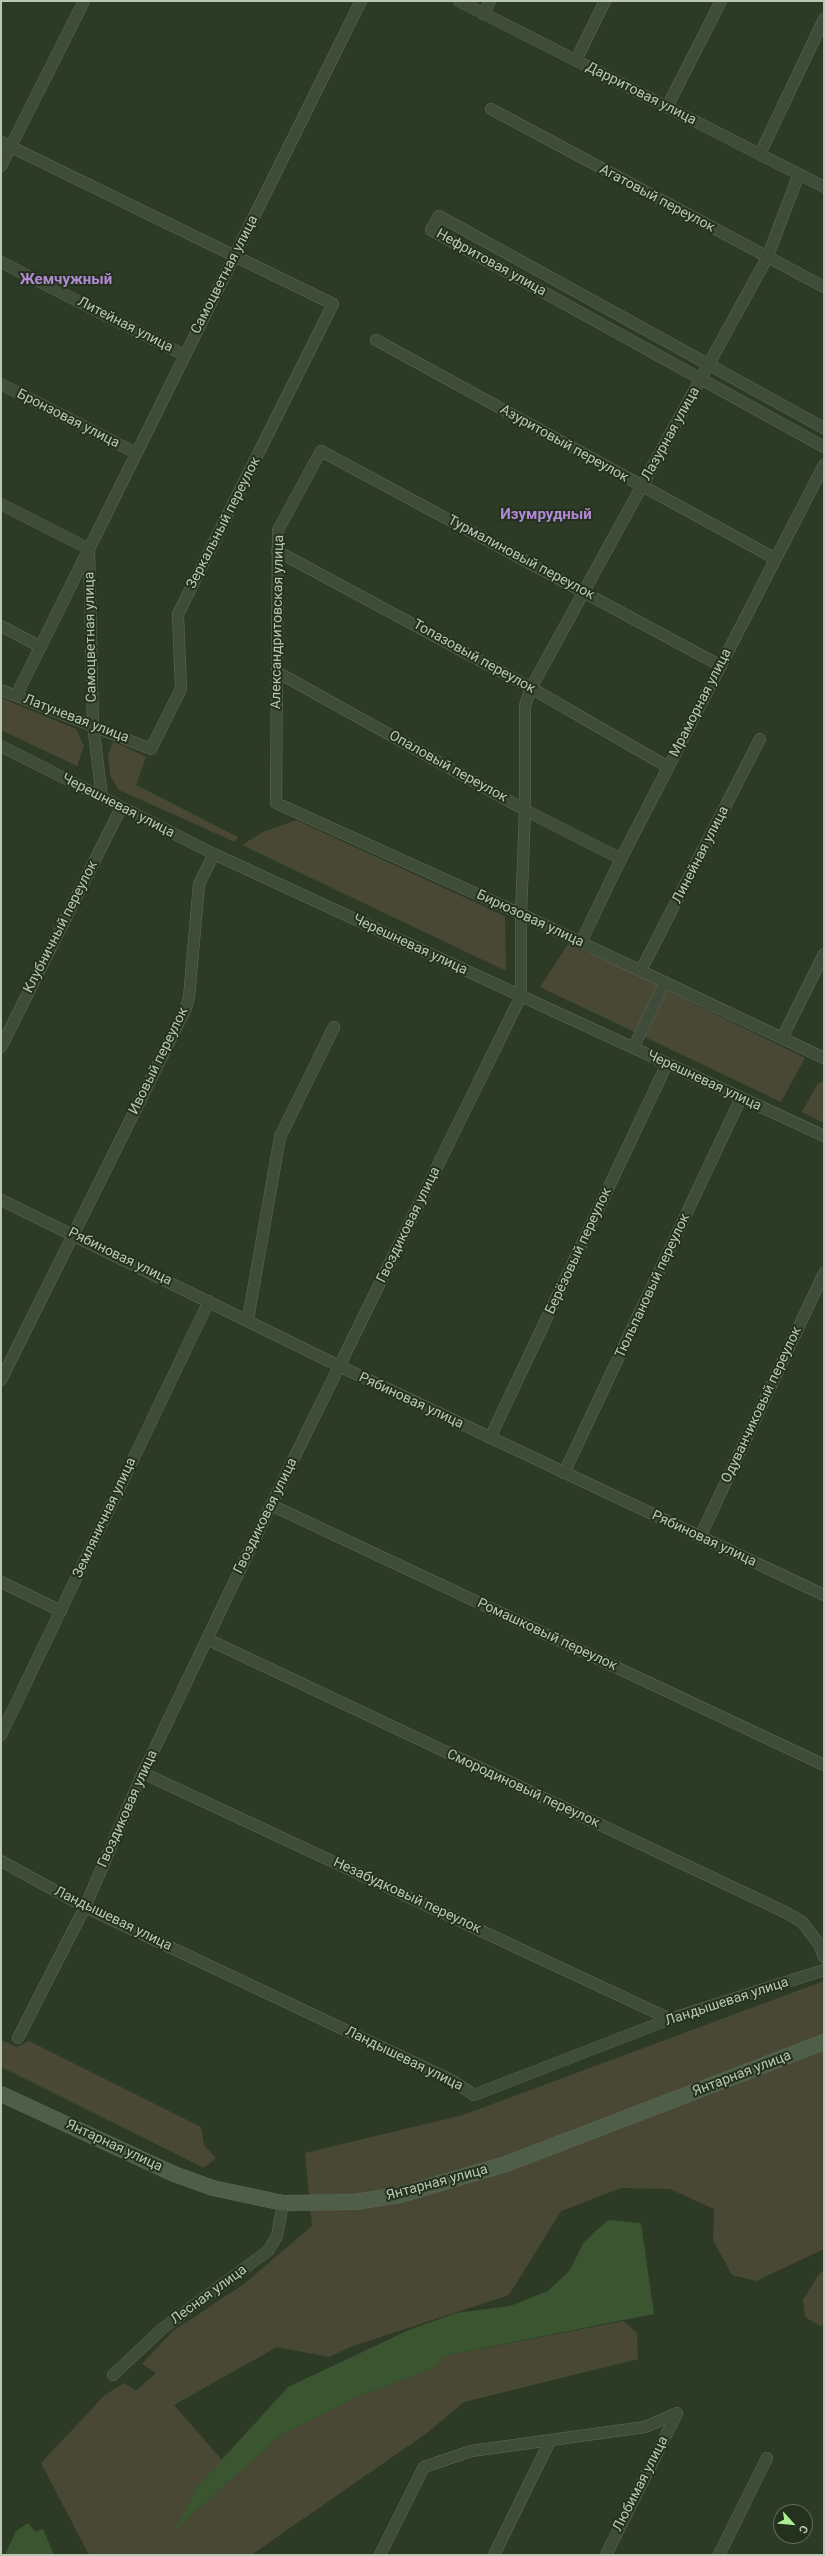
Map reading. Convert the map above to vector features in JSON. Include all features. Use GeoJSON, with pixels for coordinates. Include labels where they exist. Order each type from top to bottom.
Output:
{"type":"FeatureCollection","features":[{"type":"Feature","properties":{"kind":"street"},"geometry":{"type":"LineString","coordinates":[[1,166],[6,144],[84,1]]}},
{"type":"Feature","properties":{"kind":"street","name":"Самоцветная улица"},"geometry":{"type":"LineString","coordinates":[[16,696],[184,355],[236,256],[361,1]]}},
{"type":"Feature","properties":{"kind":"street","name":"Дарритовая улица"},"geometry":{"type":"LineString","coordinates":[[459,1],[824,187]]}},
{"type":"Feature","properties":{"kind":"street"},"geometry":{"type":"LineString","coordinates":[[483,14],[490,1]]}},
{"type":"Feature","properties":{"kind":"street"},"geometry":{"type":"LineString","coordinates":[[576,60],[605,1]]}},
{"type":"Feature","properties":{"kind":"street"},"geometry":{"type":"LineString","coordinates":[[667,107],[721,1]]}},
{"type":"Feature","properties":{"kind":"street"},"geometry":{"type":"LineString","coordinates":[[760,154],[824,19]]}},
{"type":"Feature","properties":{"kind":"street","name":"Агатовый переулок"},"geometry":{"type":"LineString","coordinates":[[491,109],[767,258],[824,287]]}},
{"type":"Feature","properties":{"kind":"street"},"geometry":{"type":"LineString","coordinates":[[6,144],[236,256]]}},
{"type":"Feature","properties":{"kind":"street","name":"Лазурная улица"},"geometry":{"type":"LineString","coordinates":[[521,996],[520,914],[525,810],[525,706],[530,688],[702,379],[767,258],[799,174]]}},
{"type":"Feature","properties":{"kind":"street","name":"Нефритовая улица"},"geometry":{"type":"LineString","coordinates":[[824,428],[439,216],[431,230],[824,447]]}},
{"type":"Feature","properties":{"kind":"street","name":"Зеркальный переулок"},"geometry":{"type":"LineString","coordinates":[[151,749],[182,689],[178,614],[333,304],[236,256]]}},
{"type":"Feature","properties":{"kind":"street","name":"Литейная улица"},"geometry":{"type":"LineString","coordinates":[[1,262],[184,355]]}},
{"type":"Feature","properties":{"kind":"street","name":"Азуритовый переулок"},"geometry":{"type":"LineString","coordinates":[[376,340],[641,487],[774,558]]}},
{"type":"Feature","properties":{"kind":"street","name":"Бронзовая улица"},"geometry":{"type":"LineString","coordinates":[[1,384],[136,453]]}},
{"type":"Feature","properties":{"kind":"street","name":"Александритовская улица"},"geometry":{"type":"LineString","coordinates":[[276,803],[278,530],[321,451]]}},
{"type":"Feature","properties":{"kind":"street","name":"Турмалиновый переулок"},"geometry":{"type":"LineString","coordinates":[[321,451],[721,666]]}},
{"type":"Feature","properties":{"kind":"street","name":"Мраморная улица"},"geometry":{"type":"LineString","coordinates":[[581,942],[774,558],[824,465]]}},
{"type":"Feature","properties":{"kind":"street"},"geometry":{"type":"LineString","coordinates":[[1,504],[89,549]]}},
{"type":"Feature","properties":{"kind":"street","name":"Самоцветная улица"},"geometry":{"type":"LineString","coordinates":[[89,549],[93,725],[102,797]]}},
{"type":"Feature","properties":{"kind":"street","name":"Топазовый переулок"},"geometry":{"type":"LineString","coordinates":[[277,551],[530,688],[668,767]]}},
{"type":"Feature","properties":{"kind":"street"},"geometry":{"type":"LineString","coordinates":[[1,626],[41,647]]}},
{"type":"Feature","properties":{"kind":"street","name":"Опаловый переулок"},"geometry":{"type":"LineString","coordinates":[[277,672],[525,810],[621,860]]}},
{"type":"Feature","properties":{"kind":"street","name":"Латуневая улица"},"geometry":{"type":"LineString","coordinates":[[1,690],[151,749]]}},
{"type":"Feature","properties":{"kind":"street","name":"Линейная улица"},"geometry":{"type":"LineString","coordinates":[[641,970],[760,739]]}},
{"type":"Feature","properties":{"kind":"street","name":"Черешневая улица"},"geometry":{"type":"LineString","coordinates":[[1,746],[214,854],[824,1136]]}},
{"type":"Feature","properties":{"kind":"street","name":"Бирюзовая улица"},"geometry":{"type":"LineString","coordinates":[[276,803],[581,942],[824,1058]]}},
{"type":"Feature","properties":{"kind":"street","name":"Клубничный переулок"},"geometry":{"type":"LineString","coordinates":[[1,1047],[121,808]]}},
{"type":"Feature","properties":{"kind":"street","name":"Ивовый переулок"},"geometry":{"type":"LineString","coordinates":[[1,1380],[186,1008],[189,998],[199,884],[214,854]]}},
{"type":"Feature","properties":{"kind":"street"},"geometry":{"type":"LineString","coordinates":[[782,1038],[824,954]]}},
{"type":"Feature","properties":{"kind":"street"},"geometry":{"type":"LineString","coordinates":[[633,1048],[665,982]]}},
{"type":"Feature","properties":{"kind":"street","name":"Гвоздиковая улица"},"geometry":{"type":"LineString","coordinates":[[18,2038],[85,1907],[143,1773],[271,1504],[521,996]]}},
{"type":"Feature","properties":{"kind":"street"},"geometry":{"type":"LineString","coordinates":[[248,1319],[280,1137],[334,1028]]}},
{"type":"Feature","properties":{"kind":"street","name":"Берёзовый переулок"},"geometry":{"type":"LineString","coordinates":[[490,1438],[667,1064]]}},
{"type":"Feature","properties":{"kind":"street","name":"Тюльпановый переулок"},"geometry":{"type":"LineString","coordinates":[[564,1473],[741,1098]]}},
{"type":"Feature","properties":{"kind":"street","name":"Рябиновая улица"},"geometry":{"type":"LineString","coordinates":[[1,1200],[248,1319],[339,1366],[824,1595]]}},
{"type":"Feature","properties":{"kind":"street","name":"Одуванчиковый переулок"},"geometry":{"type":"LineString","coordinates":[[700,1537],[824,1273]]}},
{"type":"Feature","properties":{"kind":"street","name":"Земляничная улица"},"geometry":{"type":"LineString","coordinates":[[1,1735],[209,1301]]}},
{"type":"Feature","properties":{"kind":"street","name":"Ромашковый переулок"},"geometry":{"type":"LineString","coordinates":[[271,1504],[824,1765]]}},
{"type":"Feature","properties":{"kind":"street"},"geometry":{"type":"LineString","coordinates":[[1,1582],[61,1611]]}},
{"type":"Feature","properties":{"kind":"street","name":"Смородиновый переулок"},"geometry":{"type":"LineString","coordinates":[[207,1640],[785,1912],[802,1922],[819,1944],[824,1957]]}},
{"type":"Feature","properties":{"kind":"street","name":"Незабудковый переулок"},"geometry":{"type":"LineString","coordinates":[[143,1773],[670,2020]]}},
{"type":"Feature","properties":{"kind":"street","name":"Ландышевая улица"},"geometry":{"type":"LineString","coordinates":[[1,1861],[85,1907],[453,2081],[474,2095],[670,2020],[824,1970]]}},
{"type":"Feature","properties":{"kind":"street","name":"Янтарная улица"},"geometry":{"type":"LineString","coordinates":[[1,2094],[174,2174],[213,2188],[283,2203],[354,2202],[400,2195],[506,2164],[824,2042]]}},
{"type":"Feature","properties":{"kind":"street","name":"Лесная улица"},"geometry":{"type":"LineString","coordinates":[[113,2375],[163,2328],[268,2251],[277,2236],[283,2203]]}},
{"type":"Feature","properties":{"kind":"street","name":"Любимая улица"},"geometry":{"type":"LineString","coordinates":[[550,2441],[645,2427],[677,2412],[606,2555]]}},
{"type":"Feature","properties":{"kind":"street"},"geometry":{"type":"LineString","coordinates":[[380,2555],[424,2467],[470,2451],[550,2441]]}},
{"type":"Feature","properties":{"kind":"street"},"geometry":{"type":"LineString","coordinates":[[494,2555],[550,2441]]}},
{"type":"Feature","properties":{"kind":"street"},"geometry":{"type":"LineString","coordinates":[[719,2555],[767,2458]]}},
{"type":"Feature","properties":{"kind":"shaded area"},"geometry":{"type":"Polygon","coordinates":[[[1,698],[76,729],[84,746],[77,766],[1,730],[1,698]]]}},
{"type":"Feature","properties":{"kind":"shaded area"},"geometry":{"type":"Polygon","coordinates":[[[113,741],[146,757],[136,785],[238,837],[235,842],[119,790],[110,775],[108,756],[113,741]]]}},
{"type":"Feature","properties":{"kind":"shaded area"},"geometry":{"type":"Polygon","coordinates":[[[296,820],[505,916],[506,971],[242,845],[263,832],[296,820]]]}},
{"type":"Feature","properties":{"kind":"shaded area"},"geometry":{"type":"Polygon","coordinates":[[[568,944],[630,972],[805,1058],[781,1102],[540,987],[568,944]]]}},
{"type":"Feature","properties":{"kind":"shaded area"},"geometry":{"type":"Polygon","coordinates":[[[824,1080],[824,1123],[802,1112],[817,1085],[824,1080]]]}},
{"type":"Feature","properties":{"kind":"shaded area"},"geometry":{"type":"Polygon","coordinates":[[[824,1981],[824,2249],[756,2281],[732,2275],[713,2240],[714,2209],[670,2189],[621,2188],[561,2211],[509,2295],[353,2346],[329,2357],[277,2347],[174,2405],[222,2460],[198,2486],[174,2531],[280,2436],[360,2396],[434,2368],[444,2356],[624,2321],[637,2333],[638,2359],[464,2402],[427,2433],[251,2555],[89,2555],[41,2463],[105,2395],[124,2383],[136,2391],[156,2373],[142,2364],[173,2331],[244,2284],[312,2226],[305,2153],[463,2115],[824,1981]]]}},
{"type":"Feature","properties":{"kind":"shaded area"},"geometry":{"type":"Polygon","coordinates":[[[1,2040],[16,2047],[29,2041],[201,2127],[204,2145],[216,2158],[204,2168],[1,2067],[1,2040]]]}},
{"type":"Feature","properties":{"kind":"shaded area"},"geometry":{"type":"Polygon","coordinates":[[[608,2220],[641,2223],[654,2314],[444,2356],[434,2368],[360,2396],[280,2436],[173,2532],[198,2486],[288,2387],[409,2330],[456,2313],[510,2306],[548,2291],[570,2270],[584,2242],[608,2220]]]}},
{"type":"Feature","properties":{"kind":"shaded area"},"geometry":{"type":"Polygon","coordinates":[[[824,2271],[824,2325],[820,2326],[805,2317],[803,2300],[819,2274],[824,2271]]]}},
{"type":"Feature","properties":{"kind":"shaded area"},"geometry":{"type":"Polygon","coordinates":[[[28,2523],[36,2532],[43,2529],[54,2555],[5,2555],[16,2531],[28,2523]]]}},
{"type":"Feature","properties":{"kind":"district","name":"Жемчужный"},"geometry":{"type":"Point","coordinates":[66,280]}},
{"type":"Feature","properties":{"kind":"district","name":"Изумрудный"},"geometry":{"type":"Point","coordinates":[546,515]}}]}
